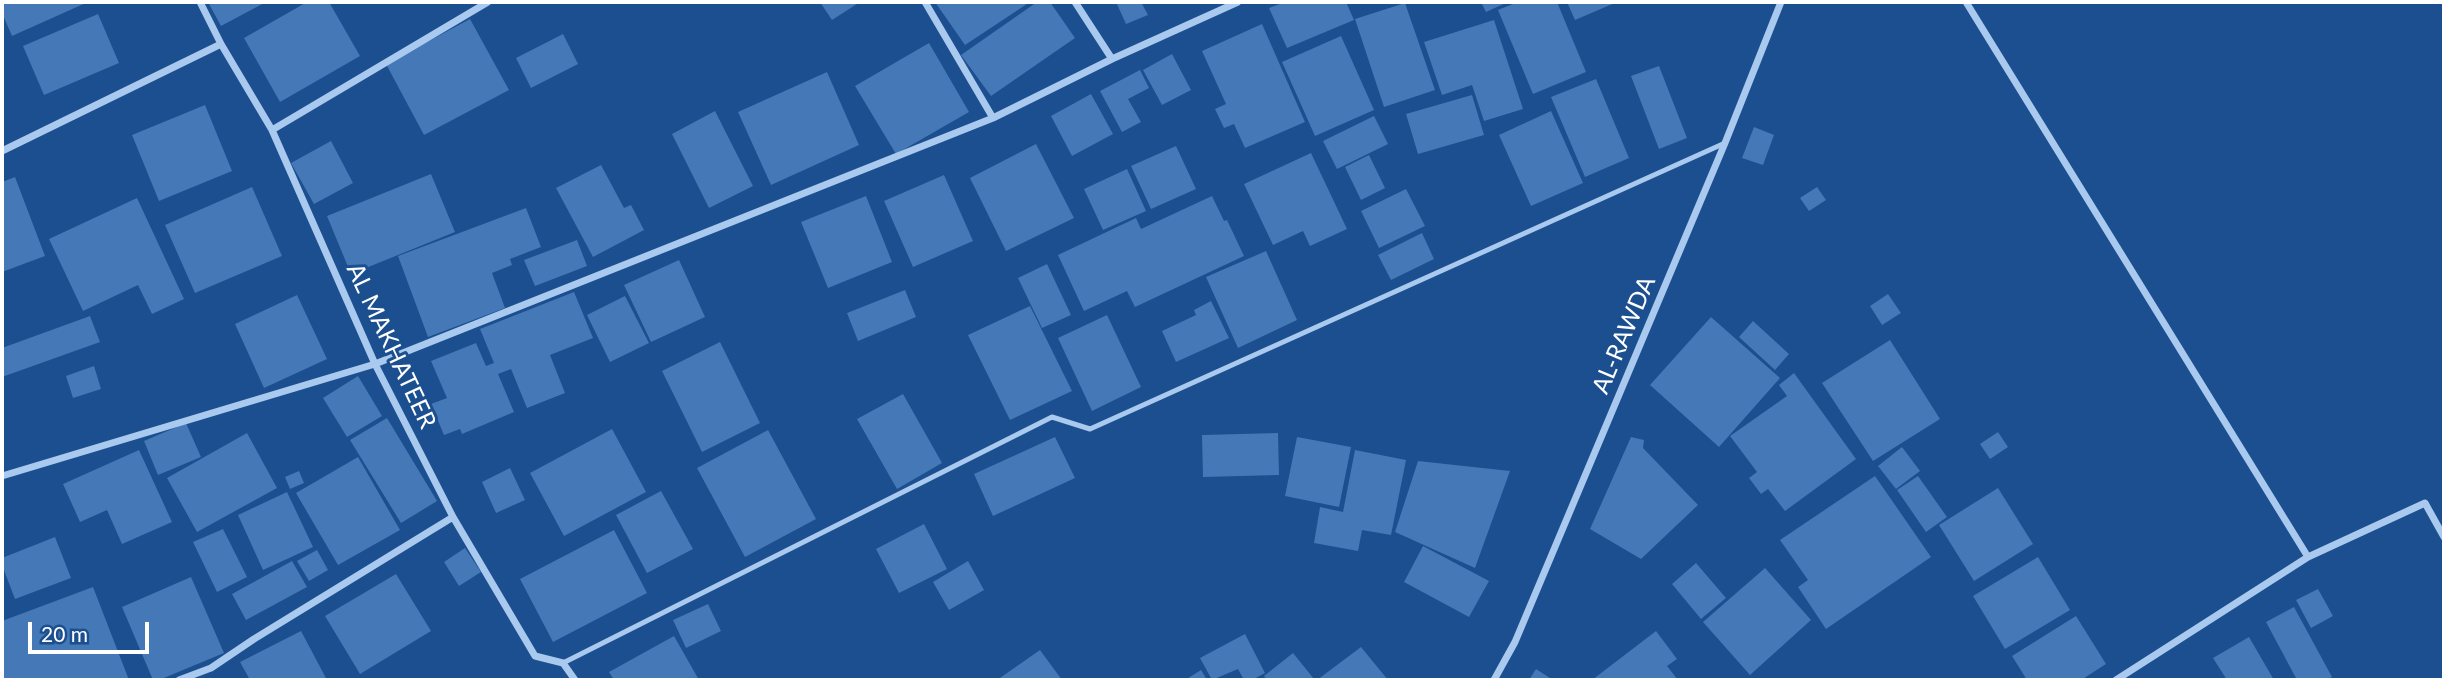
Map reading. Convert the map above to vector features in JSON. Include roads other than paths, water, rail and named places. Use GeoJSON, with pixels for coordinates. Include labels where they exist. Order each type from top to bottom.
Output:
{"type":"FeatureCollection","features":[{"type":"Feature","properties":{"kind":"street","name":"AL MAKHATEER"},"geometry":{"type":"LineString","coordinates":[[200,2],[221,44],[272,130],[375,364],[453,517],[535,656],[563,663]]}},
{"type":"Feature","properties":{"kind":"street"},"geometry":{"type":"LineString","coordinates":[[272,130],[488,2]]}},
{"type":"Feature","properties":{"kind":"street"},"geometry":{"type":"LineString","coordinates":[[925,2],[993,118]]}},
{"type":"Feature","properties":{"kind":"street"},"geometry":{"type":"LineString","coordinates":[[1074,2],[1112,59]]}},
{"type":"Feature","properties":{"kind":"street"},"geometry":{"type":"LineString","coordinates":[[2,476],[375,364],[993,118],[1112,59],[1238,2]]}},
{"type":"Feature","properties":{"kind":"street","name":"AL-RAWDA"},"geometry":{"type":"LineString","coordinates":[[1494,680],[1516,642],[1725,143],[1781,2]]}},
{"type":"Feature","properties":{"kind":"street"},"geometry":{"type":"LineString","coordinates":[[1966,2],[2308,556]]}},
{"type":"Feature","properties":{"kind":"street"},"geometry":{"type":"LineString","coordinates":[[2,151],[221,44]]}},
{"type":"Feature","properties":{"kind":"street"},"geometry":{"type":"LineString","coordinates":[[2116,680],[2308,556],[2425,503],[2444,537]]}},
{"type":"Feature","properties":{"kind":"street"},"geometry":{"type":"LineString","coordinates":[[179,680],[211,668],[453,517]]}},
{"type":"Feature","properties":{"kind":"street"},"geometry":{"type":"LineString","coordinates":[[563,663],[575,680]]}},
{"type":"Feature","properties":{"kind":"lane"},"geometry":{"type":"LineString","coordinates":[[563,663],[1052,417],[1090,429],[1725,143]]}}]}
